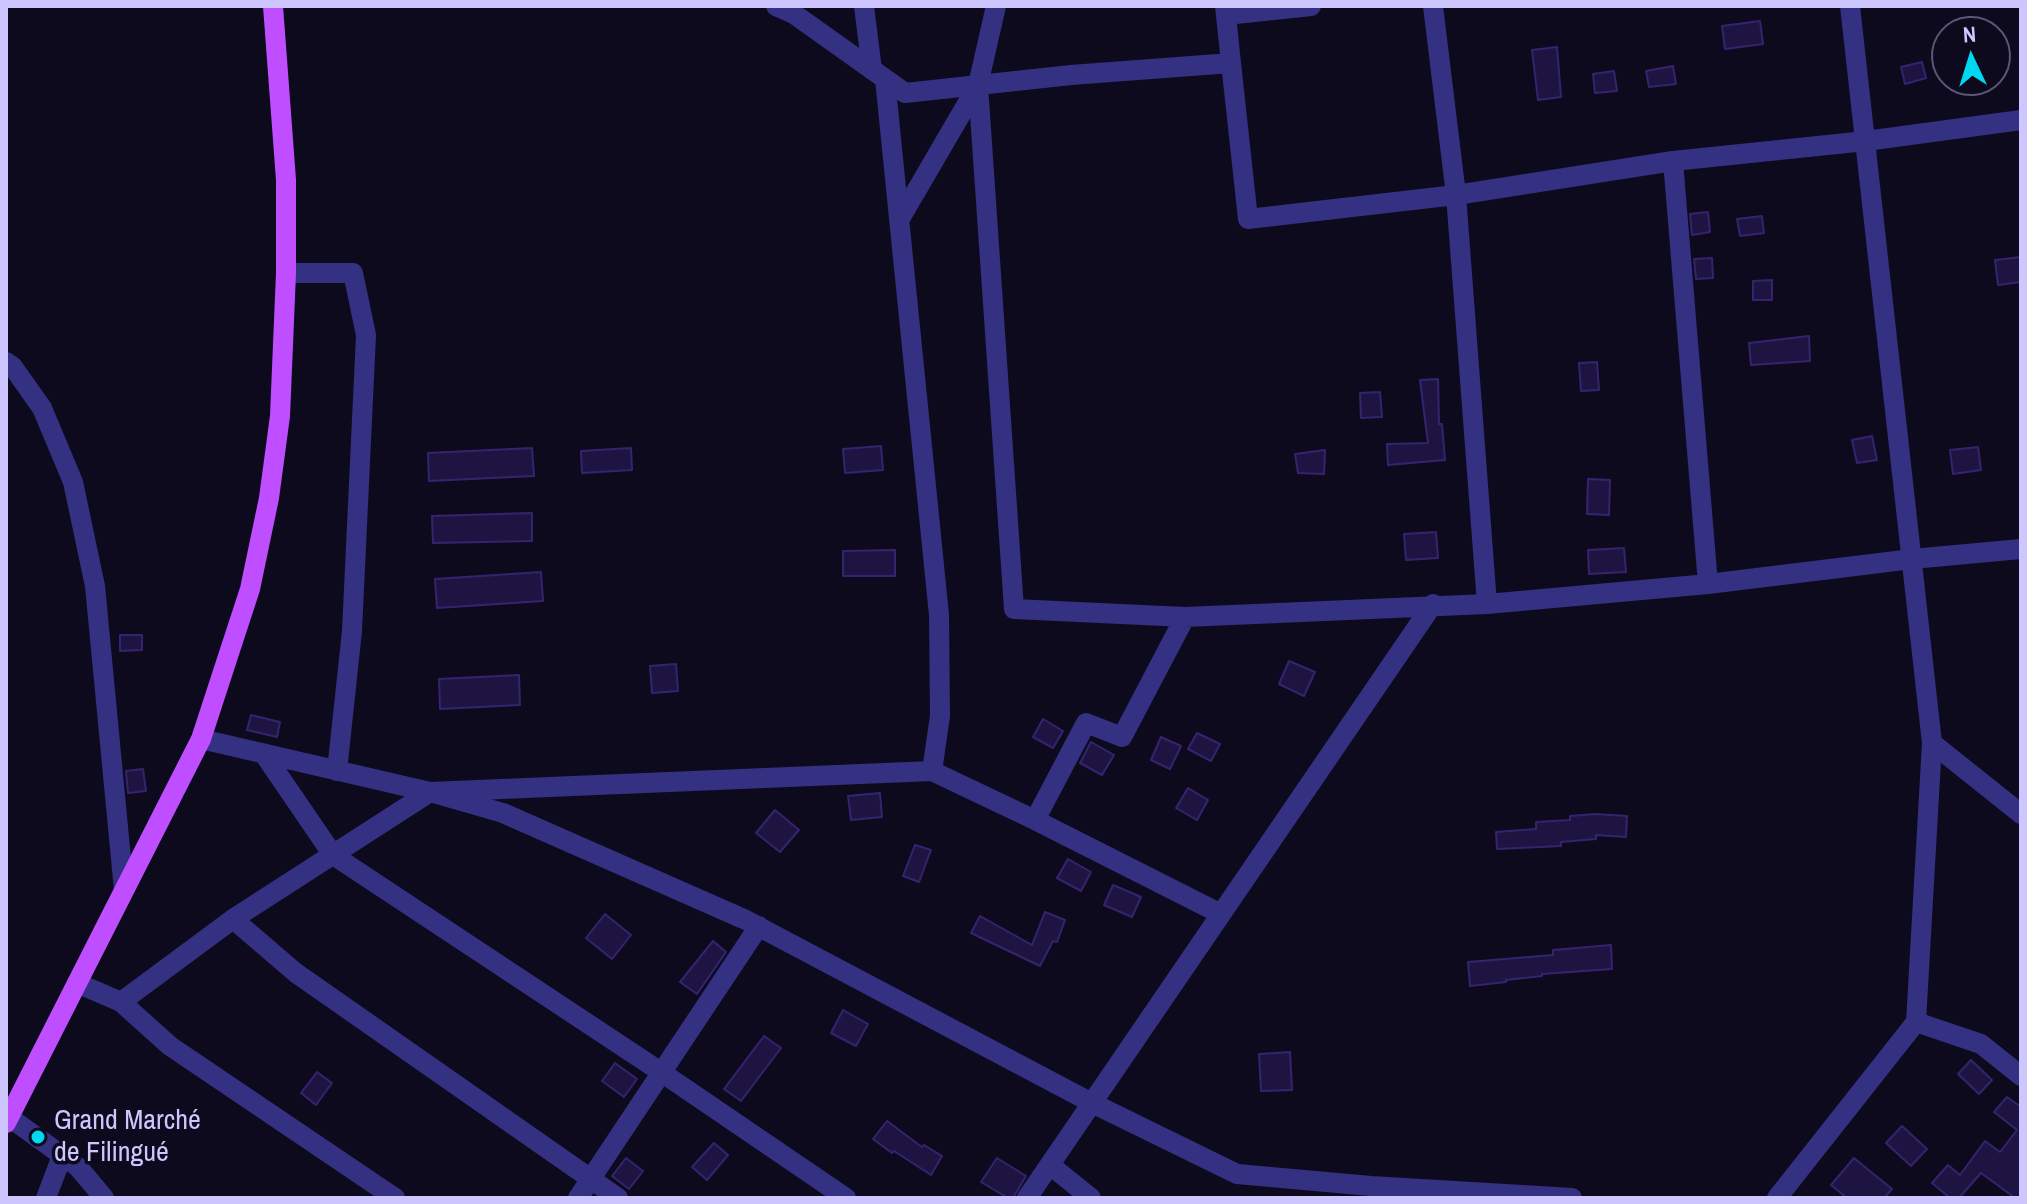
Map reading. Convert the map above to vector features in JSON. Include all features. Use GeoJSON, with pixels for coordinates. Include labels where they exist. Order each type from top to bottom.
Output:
{"type":"FeatureCollection","features":[{"type":"Feature","properties":{"kind":"main road"},"geometry":{"type":"LineString","coordinates":[[7,1120],[201,739],[250,589],[269,498],[280,416],[286,273],[286,180],[273,6]]}},
{"type":"Feature","properties":{"kind":"street"},"geometry":{"type":"LineString","coordinates":[[776,6],[794,14],[905,93],[1231,63]]}},
{"type":"Feature","properties":{"kind":"street"},"geometry":{"type":"LineString","coordinates":[[864,6],[901,217],[939,615],[940,716],[932,771]]}},
{"type":"Feature","properties":{"kind":"street"},"geometry":{"type":"LineString","coordinates":[[996,6],[978,85],[1014,609],[1185,617],[1487,604],[1708,584],[2021,549]]}},
{"type":"Feature","properties":{"kind":"street"},"geometry":{"type":"LineString","coordinates":[[1311,6],[1225,10],[1248,219],[1456,195],[1673,161],[1866,141],[2021,120]]}},
{"type":"Feature","properties":{"kind":"street"},"geometry":{"type":"LineString","coordinates":[[1433,6],[1456,195],[1487,604]]}},
{"type":"Feature","properties":{"kind":"street"},"geometry":{"type":"LineString","coordinates":[[1777,1198],[1916,1022],[1932,743],[1850,6]]}},
{"type":"Feature","properties":{"kind":"street"},"geometry":{"type":"LineString","coordinates":[[901,217],[978,85]]}},
{"type":"Feature","properties":{"kind":"street"},"geometry":{"type":"LineString","coordinates":[[1673,161],[1708,584]]}},
{"type":"Feature","properties":{"kind":"street"},"geometry":{"type":"LineString","coordinates":[[286,273],[353,273],[366,335],[352,631],[337,771]]}},
{"type":"Feature","properties":{"kind":"street"},"geometry":{"type":"LineString","coordinates":[[6,362],[13,367],[42,408],[73,482],[95,586],[124,890]]}},
{"type":"Feature","properties":{"kind":"street"},"geometry":{"type":"LineString","coordinates":[[1027,1198],[1433,604]]}},
{"type":"Feature","properties":{"kind":"street"},"geometry":{"type":"LineString","coordinates":[[1035,820],[1086,723],[1122,737],[1185,617]]}},
{"type":"Feature","properties":{"kind":"street"},"geometry":{"type":"LineString","coordinates":[[201,739],[430,792],[503,813],[759,926],[1092,1103],[1237,1174],[1292,1189],[1572,1198]]}},
{"type":"Feature","properties":{"kind":"street"},"geometry":{"type":"LineString","coordinates":[[1932,743],[2021,814]]}},
{"type":"Feature","properties":{"kind":"street"},"geometry":{"type":"LineString","coordinates":[[264,754],[333,855],[846,1198]]}},
{"type":"Feature","properties":{"kind":"street"},"geometry":{"type":"LineString","coordinates":[[121,1002],[233,919],[430,792],[932,771],[1221,914]]}},
{"type":"Feature","properties":{"kind":"street"},"geometry":{"type":"LineString","coordinates":[[233,919],[296,973],[618,1198]]}},
{"type":"Feature","properties":{"kind":"street"},"geometry":{"type":"LineString","coordinates":[[578,1198],[759,926]]}},
{"type":"Feature","properties":{"kind":"street"},"geometry":{"type":"LineString","coordinates":[[77,983],[121,1002],[170,1046],[395,1198]]}},
{"type":"Feature","properties":{"kind":"street"},"geometry":{"type":"LineString","coordinates":[[1916,1022],[1981,1044],[2021,1076]]}},
{"type":"Feature","properties":{"kind":"street"},"geometry":{"type":"LineString","coordinates":[[7,1120],[78,1167],[104,1198]]}},
{"type":"Feature","properties":{"kind":"street"},"geometry":{"type":"LineString","coordinates":[[46,1198],[62,1156]]}},
{"type":"Feature","properties":{"kind":"street"},"geometry":{"type":"LineString","coordinates":[[1050,1165],[1091,1198]]}},
{"type":"Feature","properties":{"kind":"building"},"geometry":{"type":"Polygon","coordinates":[[[1760,21],[1763,44],[1725,49],[1722,26],[1760,21]]]}},
{"type":"Feature","properties":{"kind":"building"},"geometry":{"type":"Polygon","coordinates":[[[1557,47],[1561,97],[1538,100],[1532,50],[1557,47]]]}},
{"type":"Feature","properties":{"kind":"building"},"geometry":{"type":"Polygon","coordinates":[[[1922,62],[1926,78],[1905,84],[1901,67],[1922,62]]]}},
{"type":"Feature","properties":{"kind":"building"},"geometry":{"type":"Polygon","coordinates":[[[1673,66],[1676,84],[1649,87],[1646,71],[1673,66]]]}},
{"type":"Feature","properties":{"kind":"building"},"geometry":{"type":"Polygon","coordinates":[[[1614,71],[1617,91],[1595,93],[1593,74],[1614,71]]]}},
{"type":"Feature","properties":{"kind":"building"},"geometry":{"type":"Polygon","coordinates":[[[1708,212],[1710,232],[1692,235],[1690,214],[1708,212]]]}},
{"type":"Feature","properties":{"kind":"building"},"geometry":{"type":"Polygon","coordinates":[[[1762,216],[1764,233],[1740,236],[1737,219],[1762,216]]]}},
{"type":"Feature","properties":{"kind":"building"},"geometry":{"type":"Polygon","coordinates":[[[2021,257],[2021,282],[1998,285],[1995,260],[2021,257]]]}},
{"type":"Feature","properties":{"kind":"building"},"geometry":{"type":"Polygon","coordinates":[[[1712,258],[1713,278],[1696,279],[1694,259],[1712,258]]]}},
{"type":"Feature","properties":{"kind":"building"},"geometry":{"type":"Polygon","coordinates":[[[1772,280],[1772,300],[1753,300],[1753,281],[1772,280]]]}},
{"type":"Feature","properties":{"kind":"building"},"geometry":{"type":"Polygon","coordinates":[[[1809,336],[1810,361],[1751,365],[1749,343],[1809,336]]]}},
{"type":"Feature","properties":{"kind":"building"},"geometry":{"type":"Polygon","coordinates":[[[1597,362],[1599,390],[1581,391],[1579,363],[1597,362]]]}},
{"type":"Feature","properties":{"kind":"building"},"geometry":{"type":"Polygon","coordinates":[[[1438,379],[1439,424],[1442,424],[1445,460],[1388,465],[1387,444],[1428,443],[1420,380],[1438,379]]]}},
{"type":"Feature","properties":{"kind":"building"},"geometry":{"type":"Polygon","coordinates":[[[1380,392],[1382,417],[1361,418],[1360,393],[1380,392]]]}},
{"type":"Feature","properties":{"kind":"building"},"geometry":{"type":"Polygon","coordinates":[[[1872,436],[1877,460],[1857,463],[1852,440],[1872,436]]]}},
{"type":"Feature","properties":{"kind":"building"},"geometry":{"type":"Polygon","coordinates":[[[881,446],[883,470],[845,473],[843,449],[881,446]]]}},
{"type":"Feature","properties":{"kind":"building"},"geometry":{"type":"Polygon","coordinates":[[[1978,447],[1981,470],[1953,474],[1950,450],[1978,447]]]}},
{"type":"Feature","properties":{"kind":"building"},"geometry":{"type":"Polygon","coordinates":[[[532,448],[534,476],[429,481],[428,453],[532,448]]]}},
{"type":"Feature","properties":{"kind":"building"},"geometry":{"type":"Polygon","coordinates":[[[631,448],[632,470],[582,473],[581,451],[631,448]]]}},
{"type":"Feature","properties":{"kind":"building"},"geometry":{"type":"Polygon","coordinates":[[[1325,450],[1324,474],[1298,473],[1295,454],[1325,450]]]}},
{"type":"Feature","properties":{"kind":"building"},"geometry":{"type":"Polygon","coordinates":[[[1588,479],[1610,480],[1609,515],[1587,514],[1588,479]]]}},
{"type":"Feature","properties":{"kind":"building"},"geometry":{"type":"Polygon","coordinates":[[[532,513],[532,541],[433,543],[432,516],[532,513]]]}},
{"type":"Feature","properties":{"kind":"building"},"geometry":{"type":"Polygon","coordinates":[[[1436,532],[1438,558],[1406,560],[1404,534],[1436,532]]]}},
{"type":"Feature","properties":{"kind":"building"},"geometry":{"type":"Polygon","coordinates":[[[1624,548],[1626,572],[1589,574],[1588,550],[1624,548]]]}},
{"type":"Feature","properties":{"kind":"building"},"geometry":{"type":"Polygon","coordinates":[[[895,550],[895,576],[843,576],[843,551],[895,550]]]}},
{"type":"Feature","properties":{"kind":"building"},"geometry":{"type":"Polygon","coordinates":[[[541,572],[543,601],[437,608],[435,579],[541,572]]]}},
{"type":"Feature","properties":{"kind":"building"},"geometry":{"type":"Polygon","coordinates":[[[120,635],[142,635],[142,650],[120,651],[120,635]]]}},
{"type":"Feature","properties":{"kind":"building"},"geometry":{"type":"Polygon","coordinates":[[[1289,661],[1315,672],[1304,696],[1279,684],[1289,661]]]}},
{"type":"Feature","properties":{"kind":"building"},"geometry":{"type":"Polygon","coordinates":[[[676,664],[678,691],[652,693],[650,666],[676,664]]]}},
{"type":"Feature","properties":{"kind":"building"},"geometry":{"type":"Polygon","coordinates":[[[519,675],[520,705],[440,709],[439,679],[519,675]]]}},
{"type":"Feature","properties":{"kind":"building"},"geometry":{"type":"Polygon","coordinates":[[[251,715],[280,722],[277,737],[247,730],[251,715]]]}},
{"type":"Feature","properties":{"kind":"building"},"geometry":{"type":"Polygon","coordinates":[[[1043,719],[1063,731],[1053,748],[1033,737],[1043,719]]]}},
{"type":"Feature","properties":{"kind":"building"},"geometry":{"type":"Polygon","coordinates":[[[1197,733],[1220,744],[1211,761],[1188,749],[1197,733]]]}},
{"type":"Feature","properties":{"kind":"building"},"geometry":{"type":"Polygon","coordinates":[[[1161,737],[1181,746],[1170,769],[1151,760],[1161,737]]]}},
{"type":"Feature","properties":{"kind":"building"},"geometry":{"type":"Polygon","coordinates":[[[1091,742],[1114,755],[1102,775],[1080,763],[1091,742]]]}},
{"type":"Feature","properties":{"kind":"building"},"geometry":{"type":"Polygon","coordinates":[[[143,769],[146,791],[128,793],[126,771],[143,769]]]}},
{"type":"Feature","properties":{"kind":"building"},"geometry":{"type":"Polygon","coordinates":[[[1188,788],[1208,800],[1197,820],[1176,808],[1188,788]]]}},
{"type":"Feature","properties":{"kind":"building"},"geometry":{"type":"Polygon","coordinates":[[[880,793],[882,817],[851,820],[848,796],[880,793]]]}},
{"type":"Feature","properties":{"kind":"building"},"geometry":{"type":"Polygon","coordinates":[[[775,810],[799,830],[780,852],[756,833],[775,810]]]}},
{"type":"Feature","properties":{"kind":"building"},"geometry":{"type":"Polygon","coordinates":[[[1570,816],[1627,816],[1626,837],[1596,835],[1596,839],[1561,842],[1561,846],[1497,849],[1496,832],[1536,829],[1536,822],[1570,820],[1570,816]]]}},
{"type":"Feature","properties":{"kind":"building"},"geometry":{"type":"Polygon","coordinates":[[[915,845],[931,850],[919,882],[903,876],[915,845]]]}},
{"type":"Feature","properties":{"kind":"building"},"geometry":{"type":"Polygon","coordinates":[[[1068,859],[1091,872],[1081,891],[1057,878],[1068,859]]]}},
{"type":"Feature","properties":{"kind":"building"},"geometry":{"type":"Polygon","coordinates":[[[1113,885],[1141,897],[1132,917],[1104,905],[1113,885]]]}},
{"type":"Feature","properties":{"kind":"building"},"geometry":{"type":"Polygon","coordinates":[[[1045,912],[1065,920],[1057,942],[1053,941],[1040,966],[971,933],[980,916],[1032,945],[1045,912]]]}},
{"type":"Feature","properties":{"kind":"building"},"geometry":{"type":"Polygon","coordinates":[[[605,914],[631,935],[612,959],[586,938],[605,914]]]}},
{"type":"Feature","properties":{"kind":"building"},"geometry":{"type":"Polygon","coordinates":[[[713,941],[726,952],[697,994],[680,982],[713,941]]]}},
{"type":"Feature","properties":{"kind":"building"},"geometry":{"type":"Polygon","coordinates":[[[1611,945],[1612,969],[1542,974],[1470,986],[1468,962],[1553,955],[1553,950],[1611,945]]]}},
{"type":"Feature","properties":{"kind":"building"},"geometry":{"type":"Polygon","coordinates":[[[843,1010],[868,1024],[856,1046],[831,1033],[843,1010]]]}},
{"type":"Feature","properties":{"kind":"building"},"geometry":{"type":"Polygon","coordinates":[[[764,1036],[781,1048],[741,1101],[724,1089],[764,1036]]]}},
{"type":"Feature","properties":{"kind":"building"},"geometry":{"type":"Polygon","coordinates":[[[1290,1052],[1292,1090],[1261,1091],[1259,1054],[1290,1052]]]}},
{"type":"Feature","properties":{"kind":"building"},"geometry":{"type":"Polygon","coordinates":[[[1971,1060],[1992,1080],[1979,1094],[1958,1074],[1971,1060]]]}},
{"type":"Feature","properties":{"kind":"building"},"geometry":{"type":"Polygon","coordinates":[[[615,1063],[637,1079],[624,1097],[602,1081],[615,1063]]]}},
{"type":"Feature","properties":{"kind":"building"},"geometry":{"type":"Polygon","coordinates":[[[317,1072],[332,1083],[316,1105],[301,1093],[317,1072]]]}},
{"type":"Feature","properties":{"kind":"building"},"geometry":{"type":"Polygon","coordinates":[[[2007,1097],[2021,1107],[2021,1198],[2015,1198],[1981,1173],[1959,1198],[1950,1198],[1932,1183],[1948,1165],[1960,1175],[1985,1141],[2000,1152],[2017,1130],[1994,1112],[2007,1097]]]}},
{"type":"Feature","properties":{"kind":"building"},"geometry":{"type":"Polygon","coordinates":[[[887,1121],[922,1147],[924,1145],[942,1156],[931,1175],[873,1139],[887,1121]]]}},
{"type":"Feature","properties":{"kind":"building"},"geometry":{"type":"Polygon","coordinates":[[[1902,1126],[1927,1149],[1911,1166],[1886,1143],[1902,1126]]]}},
{"type":"Feature","properties":{"kind":"building"},"geometry":{"type":"Polygon","coordinates":[[[714,1143],[728,1155],[707,1180],[692,1167],[714,1143]]]}},
{"type":"Feature","properties":{"kind":"building"},"geometry":{"type":"Polygon","coordinates":[[[626,1158],[643,1171],[629,1189],[612,1176],[626,1158]]]}},
{"type":"Feature","properties":{"kind":"building"},"geometry":{"type":"Polygon","coordinates":[[[997,1158],[1026,1176],[1013,1198],[981,1182],[997,1158]]]}},
{"type":"Feature","properties":{"kind":"building"},"geometry":{"type":"Polygon","coordinates":[[[1854,1158],[1892,1189],[1884,1198],[1847,1198],[1831,1185],[1854,1158]]]}},
{"type":"Feature","properties":{"kind":"place","name":"Grand Marché de Filingué"},"geometry":{"type":"Point","coordinates":[38,1137]}}]}
